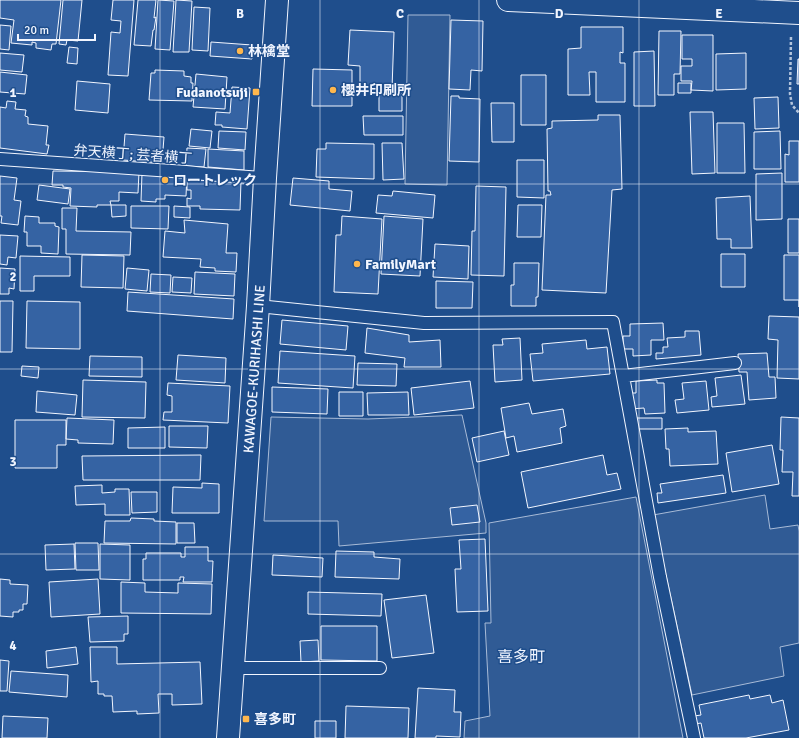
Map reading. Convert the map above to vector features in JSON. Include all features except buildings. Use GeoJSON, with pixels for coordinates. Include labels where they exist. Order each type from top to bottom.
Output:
{"type":"FeatureCollection","features":[{"type":"Feature","properties":{"kind":"main road","name":"KAWAGOE-KURIHASHI LINE"},"geometry":{"type":"LineString","coordinates":[[228,738],[258,306],[277,0]]}},
{"type":"Feature","properties":{"kind":"main road"},"geometry":{"type":"LineString","coordinates":[[508,0],[795,13]]}},
{"type":"Feature","properties":{"kind":"lane","name":"弁天横丁; 芸者横丁"},"geometry":{"type":"LineString","coordinates":[[0,159],[265,178]]}},
{"type":"Feature","properties":{"kind":"lane"},"geometry":{"type":"LineString","coordinates":[[258,306],[424,323],[613,322],[660,577],[694,738]]}},
{"type":"Feature","properties":{"kind":"lane"},"geometry":{"type":"LineString","coordinates":[[623,376],[735,363]]}},
{"type":"Feature","properties":{"kind":"lane"},"geometry":{"type":"LineString","coordinates":[[232,668],[380,668]]}},
{"type":"Feature","properties":{"kind":"path"},"geometry":{"type":"LineString","coordinates":[[795,13],[790,94],[792,105],[799,113]]}},
{"type":"Feature","properties":{"kind":"shaded area"},"geometry":{"type":"Polygon","coordinates":[[[408,15],[450,15],[447,185],[405,184],[408,15]]]}},
{"type":"Feature","properties":{"kind":"shaded area"},"geometry":{"type":"Polygon","coordinates":[[[462,415],[486,523],[486,533],[339,546],[338,521],[264,521],[271,417],[368,419],[462,415]]]}},
{"type":"Feature","properties":{"kind":"shaded area"},"geometry":{"type":"Polygon","coordinates":[[[765,495],[770,529],[798,525],[799,643],[780,647],[784,676],[692,695],[653,515],[765,495]]]}},
{"type":"Feature","properties":{"kind":"shaded area"},"geometry":{"type":"Polygon","coordinates":[[[636,497],[683,738],[464,738],[465,721],[490,716],[485,623],[491,623],[489,523],[636,497]]]}},
{"type":"Feature","properties":{"kind":"place","name":"林檎堂"},"geometry":{"type":"Point","coordinates":[240,51]}},
{"type":"Feature","properties":{"kind":"place","name":"櫻井印刷所"},"geometry":{"type":"Point","coordinates":[333,90]}},
{"type":"Feature","properties":{"kind":"place","name":"Fudanotsuji"},"geometry":{"type":"Point","coordinates":[256,92]}},
{"type":"Feature","properties":{"kind":"place","name":"ロートレック"},"geometry":{"type":"Point","coordinates":[165,180]}},
{"type":"Feature","properties":{"kind":"place","name":"FamilyMart"},"geometry":{"type":"Point","coordinates":[357,264]}},
{"type":"Feature","properties":{"kind":"place","name":"喜多町"},"geometry":{"type":"Point","coordinates":[246,719]}},
{"type":"Feature","properties":{"kind":"district","name":"喜多町"},"geometry":{"type":"Point","coordinates":[521,656]}}]}
